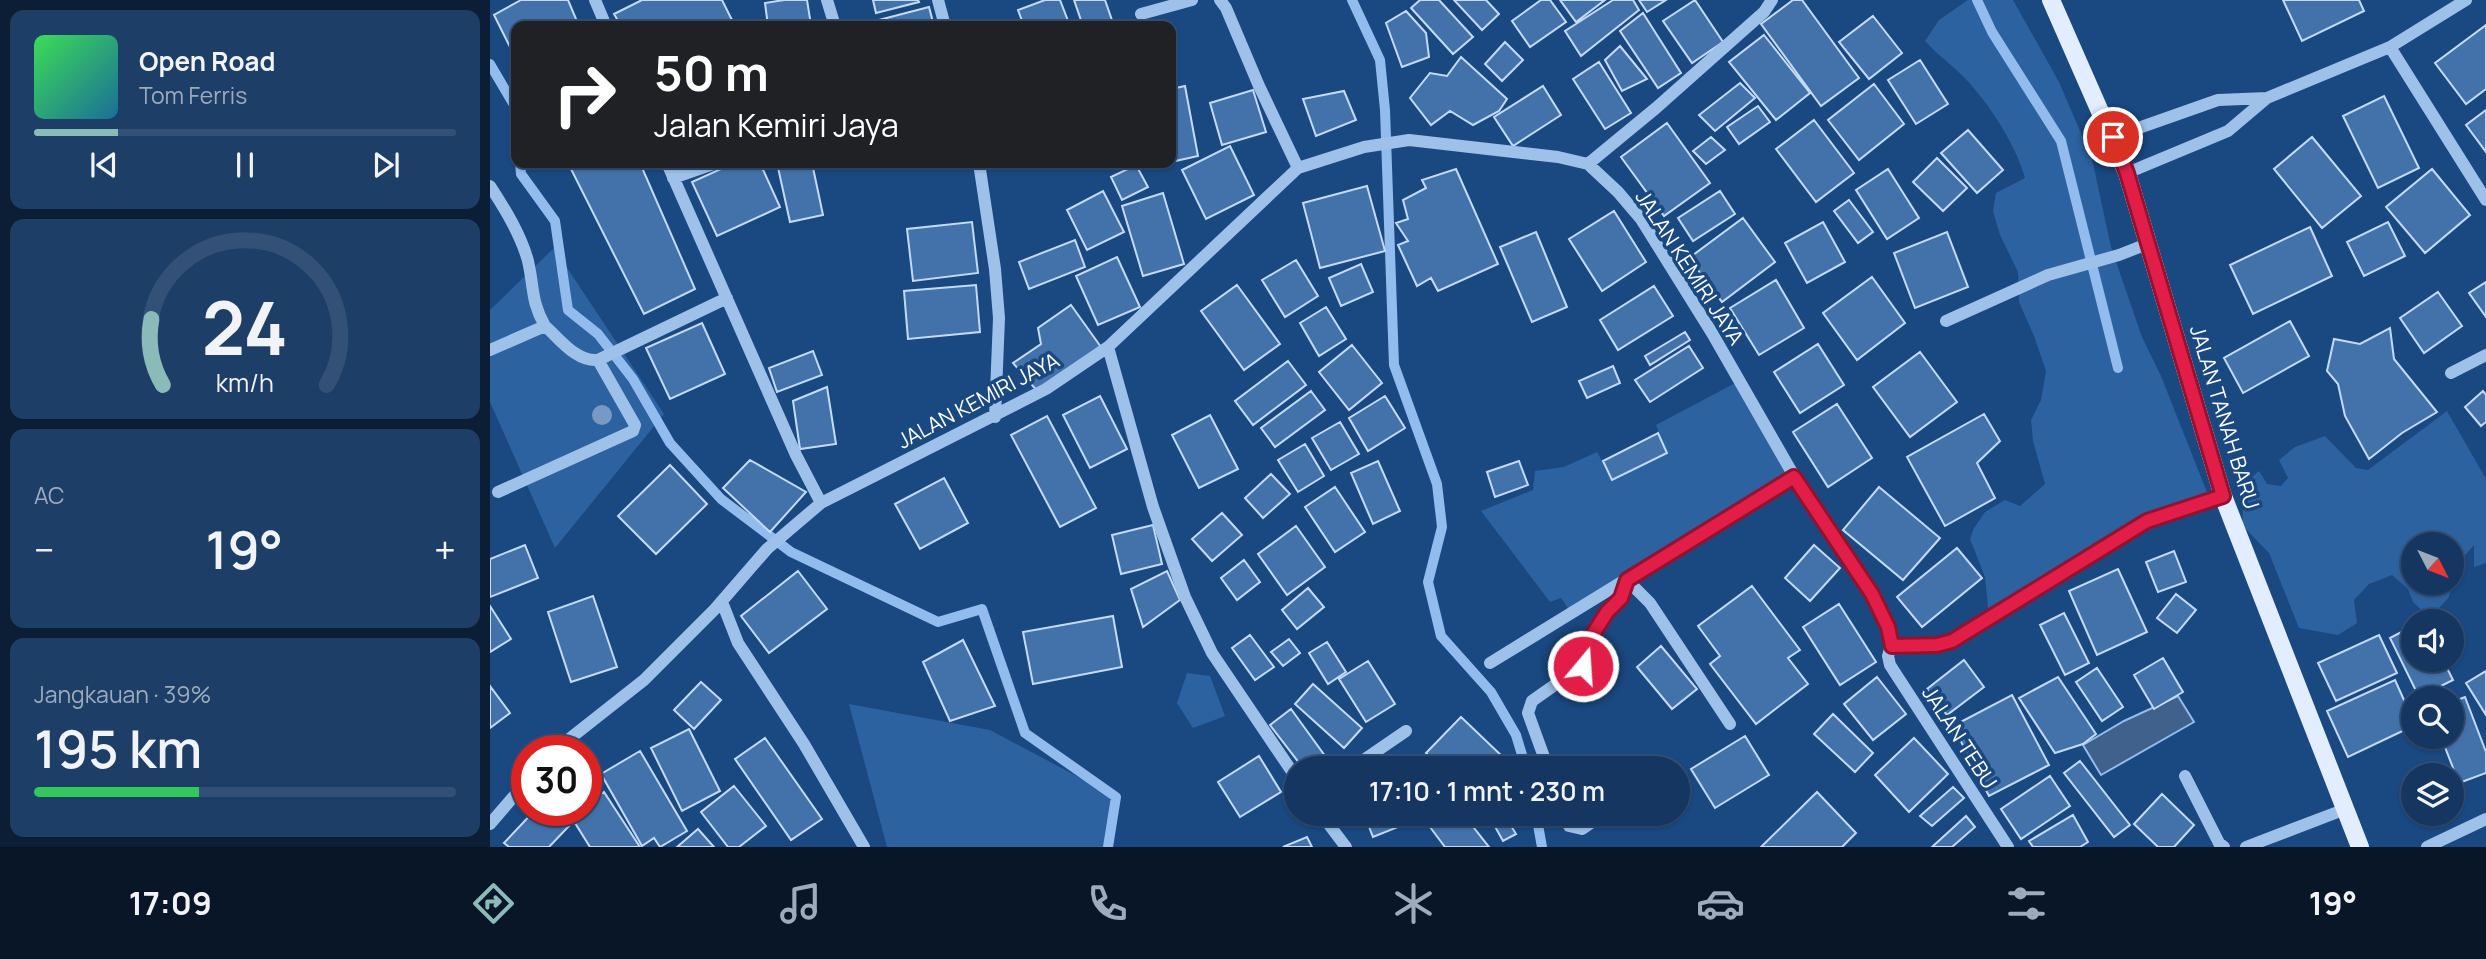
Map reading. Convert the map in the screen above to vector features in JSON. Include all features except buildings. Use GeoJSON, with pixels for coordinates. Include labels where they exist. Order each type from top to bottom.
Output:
{"type":"FeatureCollection","features":[{"type":"Feature","properties":{"kind":"main road","name":"JALAN TANAH BARU"},"geometry":{"type":"LineString","coordinates":[[2051,0],[2127,173],[2217,498],[2360,847]]}},
{"type":"Feature","properties":{"kind":"street"},"geometry":{"type":"LineString","coordinates":[[595,0],[604,21]]}},
{"type":"Feature","properties":{"kind":"street"},"geometry":{"type":"LineString","coordinates":[[827,0],[833,21]]}},
{"type":"Feature","properties":{"kind":"street"},"geometry":{"type":"LineString","coordinates":[[938,0],[944,21]]}},
{"type":"Feature","properties":{"kind":"street"},"geometry":{"type":"LineString","coordinates":[[1141,14],[1192,0]]}},
{"type":"Feature","properties":{"kind":"street"},"geometry":{"type":"LineString","coordinates":[[1220,0],[1298,168]]}},
{"type":"Feature","properties":{"kind":"street"},"geometry":{"type":"LineString","coordinates":[[1588,164],[1764,12],[1772,0]]}},
{"type":"Feature","properties":{"kind":"street"},"geometry":{"type":"LineString","coordinates":[[2113,137],[2218,100],[2267,97],[2389,47],[2457,3]]}},
{"type":"Feature","properties":{"kind":"street"},"geometry":{"type":"LineString","coordinates":[[2389,47],[2486,200]]}},
{"type":"Feature","properties":{"kind":"street"},"geometry":{"type":"LineString","coordinates":[[2127,173],[2228,131],[2267,97]]}},
{"type":"Feature","properties":{"kind":"street","name":"JALAN KEMIRI JAYA"},"geometry":{"type":"LineString","coordinates":[[574,735],[644,680],[718,606],[767,549],[821,503],[995,417],[1046,389],[1108,346],[1298,168],[1364,147],[1409,141],[1558,157],[1588,164],[1618,192],[1641,219],[1712,333],[1794,477],[1872,594],[1888,627],[1892,646]]}},
{"type":"Feature","properties":{"kind":"street"},"geometry":{"type":"LineString","coordinates":[[669,168],[796,456],[821,503]]}},
{"type":"Feature","properties":{"kind":"street"},"geometry":{"type":"LineString","coordinates":[[673,178],[702,168]]}},
{"type":"Feature","properties":{"kind":"street"},"geometry":{"type":"LineString","coordinates":[[980,168],[995,269],[999,318],[995,417]]}},
{"type":"Feature","properties":{"kind":"street"},"geometry":{"type":"LineString","coordinates":[[490,186],[507,213],[528,260],[535,309],[545,326],[580,358],[589,361],[602,358],[727,298]]}},
{"type":"Feature","properties":{"kind":"street"},"geometry":{"type":"LineString","coordinates":[[1946,321],[2048,275],[2119,255],[2147,244]]}},
{"type":"Feature","properties":{"kind":"street"},"geometry":{"type":"LineString","coordinates":[[490,350],[545,326]]}},
{"type":"Feature","properties":{"kind":"street"},"geometry":{"type":"LineString","coordinates":[[1108,346],[1153,507],[1185,597],[1212,653],[1284,760]]}},
{"type":"Feature","properties":{"kind":"street"},"geometry":{"type":"LineString","coordinates":[[2451,373],[2486,355]]}},
{"type":"Feature","properties":{"kind":"street"},"geometry":{"type":"LineString","coordinates":[[498,492],[633,431],[635,425],[602,358]]}},
{"type":"Feature","properties":{"kind":"street"},"geometry":{"type":"LineString","coordinates":[[1490,663],[1794,477]]}},
{"type":"Feature","properties":{"kind":"street"},"geometry":{"type":"LineString","coordinates":[[1892,646],[1937,645],[1952,641],[2147,521],[2217,498]]}},
{"type":"Feature","properties":{"kind":"street"},"geometry":{"type":"LineString","coordinates":[[1627,580],[1650,603],[1730,724]]}},
{"type":"Feature","properties":{"kind":"street"},"geometry":{"type":"LineString","coordinates":[[1544,756],[1528,713],[1532,701],[1583,666],[1585,647],[1607,612],[1621,598],[1627,580]]}},
{"type":"Feature","properties":{"kind":"street"},"geometry":{"type":"LineString","coordinates":[[718,606],[864,847]]}},
{"type":"Feature","properties":{"kind":"street","name":"JALAN TEBU"},"geometry":{"type":"LineString","coordinates":[[1892,646],[1888,656],[1890,665],[2008,847]]}},
{"type":"Feature","properties":{"kind":"street"},"geometry":{"type":"LineString","coordinates":[[1370,756],[1406,731]]}},
{"type":"Feature","properties":{"kind":"street"},"geometry":{"type":"LineString","coordinates":[[2185,776],[2219,843],[2224,847]]}},
{"type":"Feature","properties":{"kind":"street"},"geometry":{"type":"LineString","coordinates":[[493,814],[511,797]]}},
{"type":"Feature","properties":{"kind":"street"},"geometry":{"type":"LineString","coordinates":[[2246,847],[2343,810]]}},
{"type":"Feature","properties":{"kind":"street"},"geometry":{"type":"LineString","coordinates":[[2427,847],[2486,819]]}},
{"type":"Feature","properties":{"kind":"street"},"geometry":{"type":"LineString","coordinates":[[1330,826],[1346,847]]}},
{"type":"Feature","properties":{"kind":"street"},"geometry":{"type":"LineString","coordinates":[[1569,826],[1582,829],[1586,826]]}},
{"type":"Feature","properties":{"kind":"shaded area"},"geometry":{"type":"Polygon","coordinates":[[[1968,0],[2013,0],[2059,82],[2092,159],[2111,247],[2142,337],[2161,376],[2210,500],[2147,521],[1989,618],[1985,577],[1970,539],[1985,512],[2005,500],[2020,506],[2045,484],[2033,441],[2031,420],[2041,400],[2046,371],[2019,302],[2018,272],[2000,235],[1993,211],[1996,193],[2025,178],[2020,164],[2006,134],[1986,103],[1964,77],[1925,41],[1939,20],[1968,0]]]}},
{"type":"Feature","properties":{"kind":"shaded area"},"geometry":{"type":"Polygon","coordinates":[[[554,248],[664,414],[555,548],[490,402],[490,310],[554,248]]]}},
{"type":"Feature","properties":{"kind":"shaded area"},"geometry":{"type":"Polygon","coordinates":[[[1739,381],[1794,476],[1572,614],[1561,598],[1550,602],[1481,511],[1533,490],[1535,471],[1564,467],[1597,452],[1612,479],[1667,453],[1656,425],[1739,381]]]}},
{"type":"Feature","properties":{"kind":"shaded area"},"geometry":{"type":"Polygon","coordinates":[[[2447,411],[2486,479],[2486,563],[2474,567],[2474,545],[2464,556],[2464,532],[2401,532],[2401,583],[2392,575],[2369,584],[2354,600],[2357,623],[2338,635],[2299,628],[2269,553],[2242,525],[2245,483],[2259,471],[2267,484],[2281,486],[2288,478],[2279,460],[2295,447],[2325,436],[2356,468],[2368,470],[2447,411]]]}},
{"type":"Feature","properties":{"kind":"shaded area"},"geometry":{"type":"Polygon","coordinates":[[[2410,595],[2450,595],[2438,609],[2420,609],[2410,595]]]}},
{"type":"Feature","properties":{"kind":"shaded area"},"geometry":{"type":"Polygon","coordinates":[[[1187,673],[1210,676],[1225,716],[1193,728],[1177,703],[1187,673]]]}},
{"type":"Feature","properties":{"kind":"shaded area"},"geometry":{"type":"Polygon","coordinates":[[[2178,696],[2194,722],[2101,775],[2083,745],[2124,721],[2178,696]]]}},
{"type":"Feature","properties":{"kind":"shaded area"},"geometry":{"type":"Polygon","coordinates":[[[849,704],[990,730],[1116,797],[1108,847],[887,847],[849,704]]]}},
{"type":"Feature","properties":{"kind":"waterway"},"geometry":{"type":"LineString","coordinates":[[1352,0],[1380,60],[1385,110],[1394,365],[1437,484],[1442,527],[1428,582],[1441,636],[1491,692],[1516,735],[1522,756]]}},
{"type":"Feature","properties":{"kind":"waterway"},"geometry":{"type":"LineString","coordinates":[[1977,0],[1992,32],[2061,141],[2118,368]]}},
{"type":"Feature","properties":{"kind":"waterway"},"geometry":{"type":"LineString","coordinates":[[490,64],[511,100]]}},
{"type":"Feature","properties":{"kind":"waterway"},"geometry":{"type":"LineString","coordinates":[[520,168],[521,174],[555,221],[568,310],[598,334],[633,379],[670,443],[721,499],[791,552],[938,622],[982,609],[1025,733],[1116,797],[1108,847]]}},
{"type":"Feature","properties":{"kind":"waterway"},"geometry":{"type":"LineString","coordinates":[[1538,826],[1542,847]]}},
{"type":"Feature","properties":{"kind":"route"},"geometry":{"type":"LineString","coordinates":[[1583,666],[1585,647],[1607,612],[1621,598],[1627,580],[1794,477],[1872,594],[1888,627],[1892,646],[1937,645],[1952,641],[2147,521],[2223,496],[2127,173],[2113,137]]}}]}
